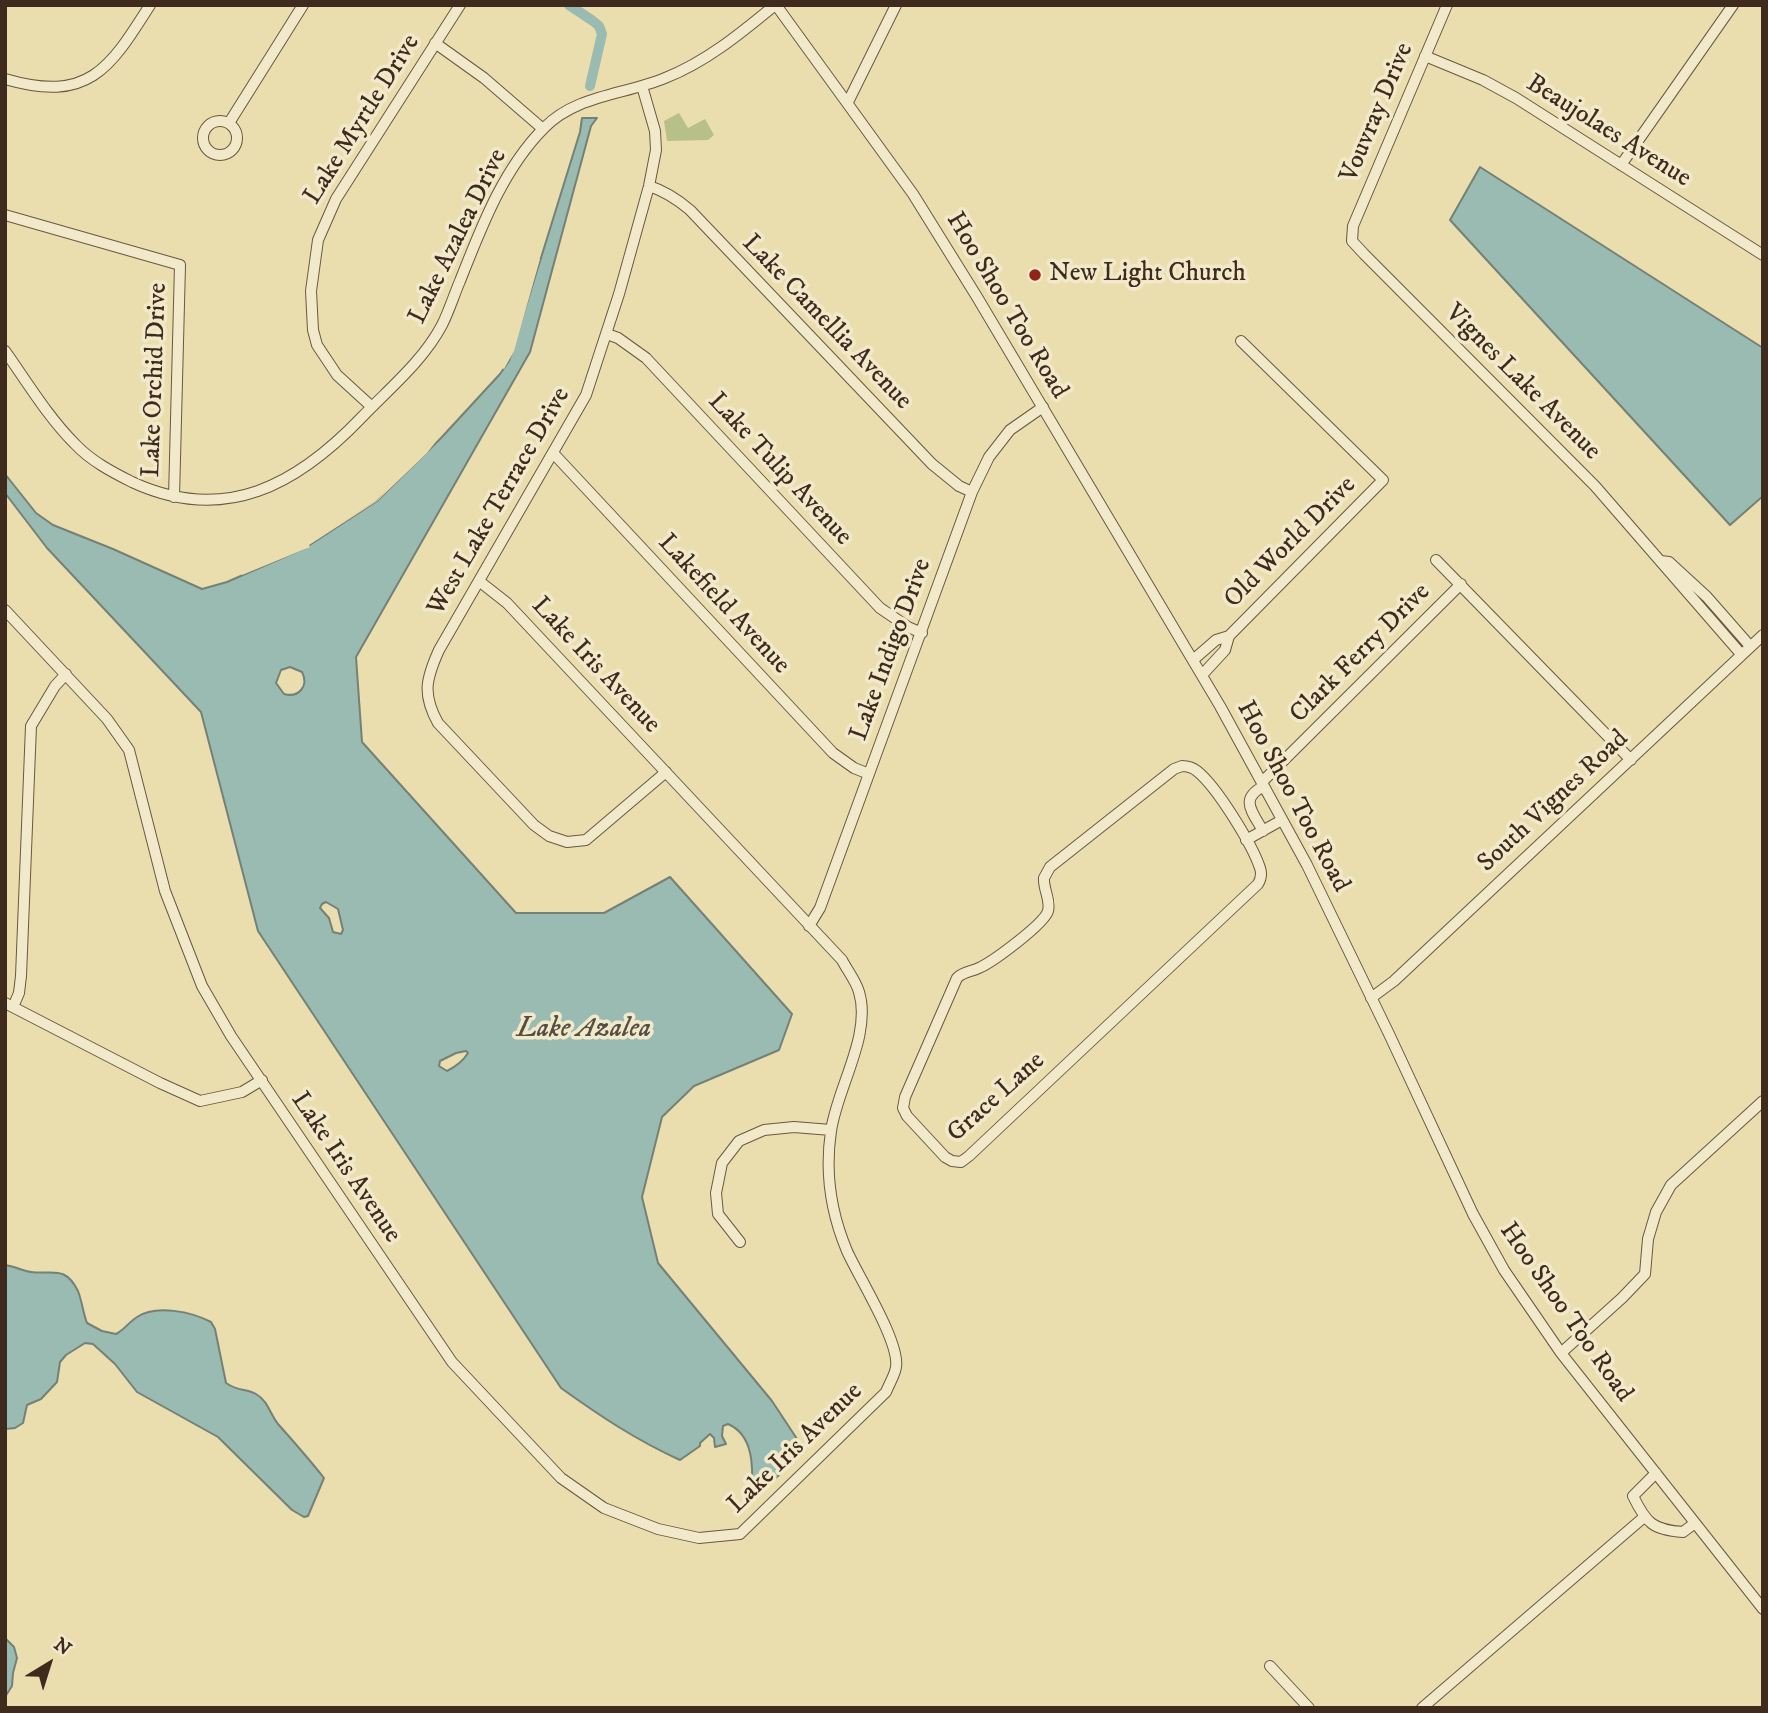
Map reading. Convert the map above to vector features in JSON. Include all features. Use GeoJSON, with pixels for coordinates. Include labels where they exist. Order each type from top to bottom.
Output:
{"type":"FeatureCollection","features":[{"type":"Feature","properties":{"kind":"street"},"geometry":{"type":"LineString","coordinates":[[5,79],[34,87],[53,88],[84,81],[99,73],[121,52],[150,5]]}},
{"type":"Feature","properties":{"kind":"street"},"geometry":{"type":"LineString","coordinates":[[229,123],[303,5]]}},
{"type":"Feature","properties":{"kind":"street","name":"Lake Myrtle Drive"},"geometry":{"type":"LineString","coordinates":[[372,407],[337,375],[317,346],[311,315],[313,268],[318,240],[336,200],[460,5]]}},
{"type":"Feature","properties":{"kind":"street","name":"Lake Azalea Drive"},"geometry":{"type":"LineString","coordinates":[[5,351],[57,425],[77,447],[96,462],[123,477],[174,497],[210,501],[232,499],[261,491],[289,478],[326,452],[420,358],[442,325],[471,252],[503,186],[526,149],[543,129],[561,114],[578,105],[642,86],[686,69],[711,54],[775,5]]}},
{"type":"Feature","properties":{"kind":"street","name":"Hoo Shoo Too Road"},"geometry":{"type":"LineString","coordinates":[[775,5],[913,194],[1202,675],[1282,820],[1488,1243],[1561,1353],[1763,1609]]}},
{"type":"Feature","properties":{"kind":"street"},"geometry":{"type":"LineString","coordinates":[[848,102],[896,5]]}},
{"type":"Feature","properties":{"kind":"street","name":"Vouvray Drive"},"geometry":{"type":"LineString","coordinates":[[1352,238],[1353,226],[1447,5]]}},
{"type":"Feature","properties":{"kind":"street"},"geometry":{"type":"LineString","coordinates":[[1621,165],[1733,5]]}},
{"type":"Feature","properties":{"kind":"street"},"geometry":{"type":"LineString","coordinates":[[435,43],[484,78],[543,129]]}},
{"type":"Feature","properties":{"kind":"street","name":"Beaujolaes Avenue"},"geometry":{"type":"LineString","coordinates":[[1425,56],[1495,86],[1763,255]]}},
{"type":"Feature","properties":{"kind":"street","name":"West Lake Terrace Drive"},"geometry":{"type":"LineString","coordinates":[[642,86],[655,131],[656,150],[649,186],[607,334],[586,395],[439,650],[429,672],[427,686],[429,706],[438,723],[534,825],[549,836],[567,842],[586,840],[666,772]]}},
{"type":"Feature","properties":{"kind":"street","name":"Lake Camellia Avenue"},"geometry":{"type":"LineString","coordinates":[[649,186],[677,198],[690,210],[932,464],[959,486],[972,492]]}},
{"type":"Feature","properties":{"kind":"street","name":"Lake Orchid Drive"},"geometry":{"type":"LineString","coordinates":[[5,215],[180,265],[174,497]]}},
{"type":"Feature","properties":{"kind":"street","name":"Vignes Lake Avenue"},"geometry":{"type":"LineString","coordinates":[[1352,238],[1364,254],[1595,486],[1741,654]]}},
{"type":"Feature","properties":{"kind":"street","name":"Lake Tulip Avenue"},"geometry":{"type":"LineString","coordinates":[[607,334],[618,338],[646,358],[880,608],[922,633]]}},
{"type":"Feature","properties":{"kind":"street","name":"Old World Drive"},"geometry":{"type":"LineString","coordinates":[[1193,660],[1216,640],[1229,636],[1383,480],[1241,341]]}},
{"type":"Feature","properties":{"kind":"street","name":"Lake Indigo Drive"},"geometry":{"type":"LineString","coordinates":[[809,926],[820,908],[972,492],[989,457],[1010,430],[1043,407]]}},
{"type":"Feature","properties":{"kind":"street","name":"Lakefield Avenue"},"geometry":{"type":"LineString","coordinates":[[554,454],[833,753],[854,768],[869,774]]}},
{"type":"Feature","properties":{"kind":"street"},"geometry":{"type":"LineString","coordinates":[[1436,560],[1631,760]]}},
{"type":"Feature","properties":{"kind":"street","name":"Vignes Lake Avenue"},"geometry":{"type":"LineString","coordinates":[[1661,561],[1669,562],[1707,597],[1750,646]]}},
{"type":"Feature","properties":{"kind":"street","name":"Lake Iris Avenue"},"geometry":{"type":"LineString","coordinates":[[5,610],[107,719],[129,750],[165,891],[202,986],[452,1362],[561,1478],[604,1508],[658,1529],[699,1538],[740,1534],[886,1392],[897,1366],[888,1334],[847,1251],[834,1214],[829,1184],[831,1130],[861,1028],[862,1004],[859,989],[842,960],[507,603],[480,581]]}},
{"type":"Feature","properties":{"kind":"street","name":"Clark Ferry Drive"},"geometry":{"type":"LineString","coordinates":[[1263,831],[1250,807],[1249,799],[1252,793],[1461,584]]}},
{"type":"Feature","properties":{"kind":"street","name":"South Vignes Road"},"geometry":{"type":"LineString","coordinates":[[1371,998],[1404,972],[1763,635]]}},
{"type":"Feature","properties":{"kind":"street","name":"Old World Drive"},"geometry":{"type":"LineString","coordinates":[[1202,675],[1225,650],[1229,636]]}},
{"type":"Feature","properties":{"kind":"street"},"geometry":{"type":"LineString","coordinates":[[66,674],[55,685],[31,726],[23,956],[20,987],[9,1005],[200,1101],[242,1092],[262,1080]]}},
{"type":"Feature","properties":{"kind":"street","name":"Grace Lane"},"geometry":{"type":"LineString","coordinates":[[1182,766],[1192,767],[1201,774],[1246,840],[1260,869],[1261,880],[1258,884],[965,1160],[957,1162],[948,1159],[907,1115],[903,1108],[905,1097],[954,983],[962,973],[976,970],[988,963],[1045,917],[1049,904],[1044,878],[1050,867],[1174,769],[1182,766]]}},
{"type":"Feature","properties":{"kind":"street"},"geometry":{"type":"LineString","coordinates":[[1246,840],[1282,820]]}},
{"type":"Feature","properties":{"kind":"street"},"geometry":{"type":"LineString","coordinates":[[1561,1353],[1645,1274],[1648,1239],[1656,1212],[1671,1185],[1763,1101]]}},
{"type":"Feature","properties":{"kind":"street"},"geometry":{"type":"LineString","coordinates":[[740,1242],[718,1214],[716,1193],[722,1163],[739,1141],[764,1130],[794,1127],[831,1130]]}},
{"type":"Feature","properties":{"kind":"street"},"geometry":{"type":"LineString","coordinates":[[1656,1473],[1633,1496],[1643,1518],[1662,1530],[1683,1532],[1695,1523]]}},
{"type":"Feature","properties":{"kind":"street"},"geometry":{"type":"LineString","coordinates":[[1422,1708],[1643,1518]]}},
{"type":"Feature","properties":{"kind":"street"},"geometry":{"type":"LineString","coordinates":[[1270,1666],[1308,1708]]}},
{"type":"Feature","properties":{"kind":"green space"},"geometry":{"type":"Polygon","coordinates":[[[679,113],[688,128],[705,119],[714,135],[708,140],[667,141],[664,121],[679,113]]]}},
{"type":"Feature","properties":{"kind":"water","name":"Lake Azalea"},"geometry":{"type":"Polygon","coordinates":[[[582,118],[597,118],[591,126],[530,352],[356,657],[362,742],[516,913],[604,913],[670,877],[792,1014],[779,1050],[694,1086],[662,1117],[642,1197],[658,1263],[772,1401],[805,1451],[766,1487],[752,1492],[752,1463],[747,1444],[737,1429],[728,1424],[723,1426],[722,1436],[726,1444],[715,1447],[714,1438],[710,1434],[700,1446],[680,1460],[619,1427],[561,1388],[258,931],[201,712],[47,548],[5,493],[5,474],[36,513],[53,525],[202,589],[227,582],[305,548],[377,501],[441,438],[509,361],[580,132],[582,118]],[[290,667],[281,670],[276,683],[284,694],[289,695],[301,690],[304,682],[302,672],[290,667]],[[326,902],[320,908],[329,918],[333,932],[341,934],[343,930],[338,909],[326,902]],[[456,1053],[440,1061],[439,1066],[447,1071],[459,1064],[468,1053],[456,1053]]]}},
{"type":"Feature","properties":{"kind":"water"},"geometry":{"type":"Polygon","coordinates":[[[1480,167],[1763,348],[1763,496],[1730,525],[1450,220],[1480,167]]]}},
{"type":"Feature","properties":{"kind":"water"},"geometry":{"type":"Polygon","coordinates":[[[5,1265],[68,1277],[78,1291],[87,1323],[102,1331],[116,1334],[145,1313],[164,1310],[194,1315],[211,1322],[215,1329],[226,1383],[260,1397],[278,1424],[324,1478],[308,1516],[304,1517],[292,1510],[218,1437],[137,1392],[115,1364],[93,1344],[85,1343],[66,1355],[60,1362],[57,1382],[41,1399],[27,1405],[23,1423],[15,1428],[5,1429],[5,1265]]]}},
{"type":"Feature","properties":{"kind":"water"},"geometry":{"type":"Polygon","coordinates":[[[5,1638],[14,1647],[17,1658],[12,1686],[5,1697],[5,1638]]]}},
{"type":"Feature","properties":{"kind":"pier"},"geometry":{"type":"Polygon","coordinates":[[[538,258],[540,259],[514,351],[504,369],[502,368],[507,360],[538,258]]]}},
{"type":"Feature","properties":{"kind":"pier"},"geometry":{"type":"Polygon","coordinates":[[[435,438],[437,440],[427,453],[377,501],[309,545],[310,547],[242,575],[241,573],[304,546],[377,500],[435,438]]]}},
{"type":"Feature","properties":{"kind":"waterway"},"geometry":{"type":"LineString","coordinates":[[569,5],[599,26],[602,34],[590,86]]}},
{"type":"Feature","properties":{"kind":"place","name":"New Light Church"},"geometry":{"type":"Point","coordinates":[1035,275]}}]}
